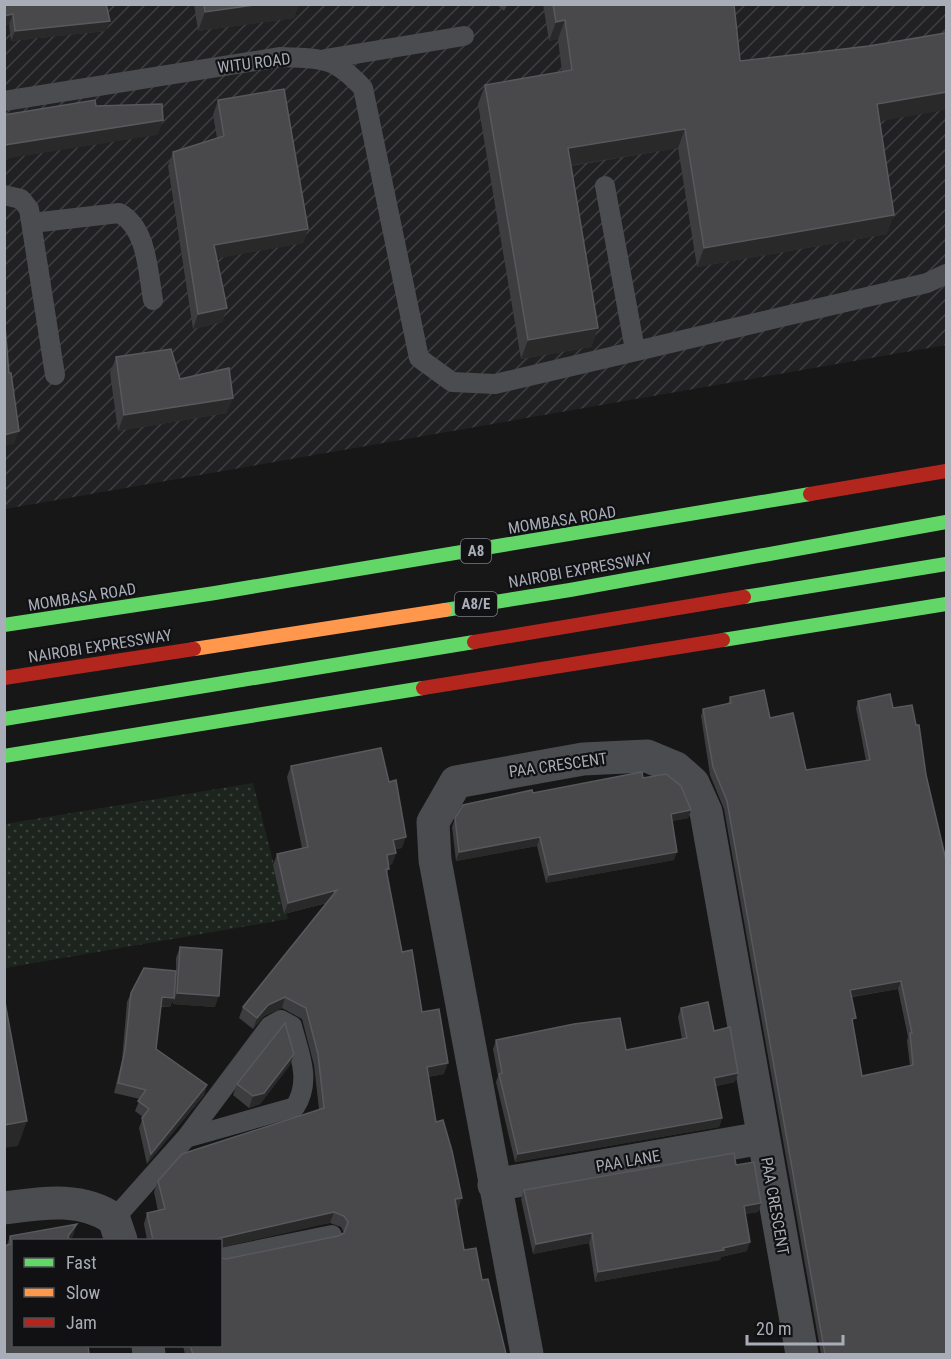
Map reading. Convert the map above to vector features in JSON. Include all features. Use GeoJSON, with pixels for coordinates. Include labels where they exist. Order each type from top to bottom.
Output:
{"type":"FeatureCollection","features":[{"type":"Feature","properties":{"kind":"highway","name":"MOMBASA ROAD"},"geometry":{"type":"LineString","coordinates":[[4,625],[239,590],[946,471]]}},
{"type":"Feature","properties":{"kind":"highway","name":"NAIROBI EXPRESSWAY"},"geometry":{"type":"LineString","coordinates":[[4,678],[570,590],[946,522]]}},
{"type":"Feature","properties":{"kind":"highway","name":"A8/E"},"geometry":{"type":"LineString","coordinates":[[4,719],[946,564]]}},
{"type":"Feature","properties":{"kind":"highway"},"geometry":{"type":"LineString","coordinates":[[4,756],[946,604]]}},
{"type":"Feature","properties":{"kind":"street","name":"PAA CRESCENT"},"geometry":{"type":"LineString","coordinates":[[526,1354],[435,860],[433,822],[456,782],[584,759],[646,756],[676,768],[693,783],[706,812],[802,1354]]}},
{"type":"Feature","properties":{"kind":"street","name":"PAA LANE"},"geometry":{"type":"LineString","coordinates":[[494,1185],[762,1138]]}},
{"type":"Feature","properties":{"kind":"street"},"geometry":{"type":"LineString","coordinates":[[4,1208],[53,1202],[85,1205],[118,1230]]}},
{"type":"Feature","properties":{"kind":"lane"},"geometry":{"type":"LineString","coordinates":[[325,59],[464,36]]}},
{"type":"Feature","properties":{"kind":"lane","name":"WITU ROAD"},"geometry":{"type":"LineString","coordinates":[[4,101],[281,57],[325,59],[345,68],[363,88],[419,358],[452,382],[483,384],[635,350]]}},
{"type":"Feature","properties":{"kind":"lane"},"geometry":{"type":"LineString","coordinates":[[605,186],[635,350],[927,283],[946,274]]}},
{"type":"Feature","properties":{"kind":"lane"},"geometry":{"type":"LineString","coordinates":[[4,195],[21,199],[29,209],[55,375]]}},
{"type":"Feature","properties":{"kind":"lane"},"geometry":{"type":"LineString","coordinates":[[32,223],[119,213],[127,217],[141,241],[153,300]]}},
{"type":"Feature","properties":{"kind":"lane"},"geometry":{"type":"LineString","coordinates":[[118,1230],[186,1138],[270,1026],[281,1020],[292,1026],[305,1080],[302,1096],[295,1107],[186,1138]]}},
{"type":"Feature","properties":{"kind":"lane"},"geometry":{"type":"LineString","coordinates":[[222,1258],[332,1235]]}},
{"type":"Feature","properties":{"kind":"shaded area"},"geometry":{"type":"Polygon","coordinates":[[[5,5],[946,5],[946,345],[5,509],[5,5]]]}},
{"type":"Feature","properties":{"kind":"shaded area"},"geometry":{"type":"Polygon","coordinates":[[[253,783],[288,919],[5,968],[5,824],[253,783]]]}},
{"type":"Feature","properties":{"kind":"building"},"geometry":{"type":"Polygon","coordinates":[[[4,4],[106,4],[110,21],[15,31],[13,14],[4,16],[4,4]]]}},
{"type":"Feature","properties":{"kind":"building"},"geometry":{"type":"Polygon","coordinates":[[[204,4],[262,4],[205,12],[204,4]]]}},
{"type":"Feature","properties":{"kind":"building"},"geometry":{"type":"Polygon","coordinates":[[[553,4],[734,4],[740,61],[869,46],[946,33],[946,92],[877,104],[894,215],[704,248],[685,129],[568,148],[598,328],[528,340],[485,85],[572,70],[565,20],[556,22],[553,4]]]}},
{"type":"Feature","properties":{"kind":"building"},"geometry":{"type":"Polygon","coordinates":[[[284,89],[308,229],[214,245],[227,308],[198,314],[173,152],[224,136],[218,100],[284,89]]]}},
{"type":"Feature","properties":{"kind":"building"},"geometry":{"type":"Polygon","coordinates":[[[95,100],[96,106],[162,104],[163,120],[4,145],[4,115],[95,100]]]}},
{"type":"Feature","properties":{"kind":"building"},"geometry":{"type":"Polygon","coordinates":[[[4,326],[19,431],[4,435],[4,326]]]}},
{"type":"Feature","properties":{"kind":"building"},"geometry":{"type":"Polygon","coordinates":[[[171,349],[180,379],[229,368],[233,398],[124,415],[116,357],[171,349]]]}},
{"type":"Feature","properties":{"kind":"building"},"geometry":{"type":"Polygon","coordinates":[[[764,690],[770,718],[793,713],[806,770],[870,760],[858,701],[890,694],[893,708],[912,705],[916,725],[919,725],[926,775],[946,860],[946,1354],[825,1354],[727,801],[713,767],[703,709],[731,703],[730,697],[764,690]],[[901,981],[850,990],[856,1018],[852,1019],[862,1076],[913,1065],[910,1033],[912,1033],[901,981]]]}},
{"type":"Feature","properties":{"kind":"building"},"geometry":{"type":"Polygon","coordinates":[[[381,748],[389,782],[396,780],[406,837],[393,840],[396,853],[387,855],[389,869],[386,869],[402,952],[412,950],[422,1012],[439,1009],[448,1063],[427,1067],[436,1122],[443,1120],[452,1151],[462,1198],[455,1199],[464,1250],[476,1248],[482,1280],[488,1279],[506,1354],[193,1354],[190,1347],[222,1347],[222,1258],[226,1259],[338,1236],[344,1233],[348,1222],[344,1216],[334,1212],[216,1239],[153,1239],[147,1213],[165,1209],[158,1181],[182,1154],[324,1108],[318,1054],[306,1008],[285,997],[268,1005],[257,1018],[243,1007],[337,890],[288,903],[277,854],[308,847],[291,766],[381,748]]]}},
{"type":"Feature","properties":{"kind":"building"},"geometry":{"type":"Polygon","coordinates":[[[642,772],[643,778],[666,774],[681,786],[691,810],[671,814],[677,852],[549,875],[540,837],[459,852],[455,818],[463,805],[532,790],[533,793],[642,772]]]}},
{"type":"Feature","properties":{"kind":"building"},"geometry":{"type":"Polygon","coordinates":[[[180,947],[222,950],[219,996],[177,993],[180,947]]]}},
{"type":"Feature","properties":{"kind":"building"},"geometry":{"type":"Polygon","coordinates":[[[144,968],[176,971],[174,998],[162,997],[156,1049],[207,1085],[151,1154],[142,1118],[149,1109],[138,1101],[146,1090],[118,1083],[125,1050],[131,993],[144,968]]]}},
{"type":"Feature","properties":{"kind":"building"},"geometry":{"type":"Polygon","coordinates":[[[4,997],[27,1121],[4,1125],[4,997]]]}},
{"type":"Feature","properties":{"kind":"building"},"geometry":{"type":"Polygon","coordinates":[[[708,1002],[714,1031],[730,1027],[738,1073],[714,1078],[722,1118],[518,1154],[499,1074],[502,1073],[496,1040],[574,1024],[620,1018],[626,1050],[687,1038],[681,1008],[708,1002]]]}},
{"type":"Feature","properties":{"kind":"building"},"geometry":{"type":"Polygon","coordinates":[[[285,1023],[294,1054],[264,1093],[253,1096],[237,1084],[285,1023]]]}},
{"type":"Feature","properties":{"kind":"building"},"geometry":{"type":"Polygon","coordinates":[[[734,1153],[736,1165],[754,1162],[761,1203],[744,1206],[750,1242],[723,1248],[724,1250],[598,1272],[592,1233],[536,1244],[524,1190],[734,1153]]]}},
{"type":"Feature","properties":{"kind":"building"},"geometry":{"type":"Polygon","coordinates":[[[77,1224],[68,1236],[69,1239],[12,1239],[12,1347],[88,1347],[89,1354],[4,1354],[4,1246],[11,1244],[10,1236],[77,1224]]]}},
{"type":"Feature","properties":{"kind":"traffic: fast"},"geometry":{"type":"LineString","coordinates":[[4,625],[215,593],[810,494]]}},
{"type":"Feature","properties":{"kind":"traffic: fast"},"geometry":{"type":"LineString","coordinates":[[445,610],[570,590],[946,522]]}},
{"type":"Feature","properties":{"kind":"traffic: fast"},"geometry":{"type":"LineString","coordinates":[[744,597],[946,564]]}},
{"type":"Feature","properties":{"kind":"traffic: fast"},"geometry":{"type":"LineString","coordinates":[[723,640],[946,604]]}},
{"type":"Feature","properties":{"kind":"traffic: fast"},"geometry":{"type":"LineString","coordinates":[[4,719],[474,642]]}},
{"type":"Feature","properties":{"kind":"traffic: fast"},"geometry":{"type":"LineString","coordinates":[[4,756],[423,688]]}},
{"type":"Feature","properties":{"kind":"traffic: slow"},"geometry":{"type":"LineString","coordinates":[[194,649],[445,610]]}},
{"type":"Feature","properties":{"kind":"traffic: jam"},"geometry":{"type":"LineString","coordinates":[[810,494],[946,471]]}},
{"type":"Feature","properties":{"kind":"traffic: jam"},"geometry":{"type":"LineString","coordinates":[[474,642],[744,597]]}},
{"type":"Feature","properties":{"kind":"traffic: jam"},"geometry":{"type":"LineString","coordinates":[[423,688],[723,640]]}},
{"type":"Feature","properties":{"kind":"traffic: jam"},"geometry":{"type":"LineString","coordinates":[[4,678],[194,649]]}}]}
